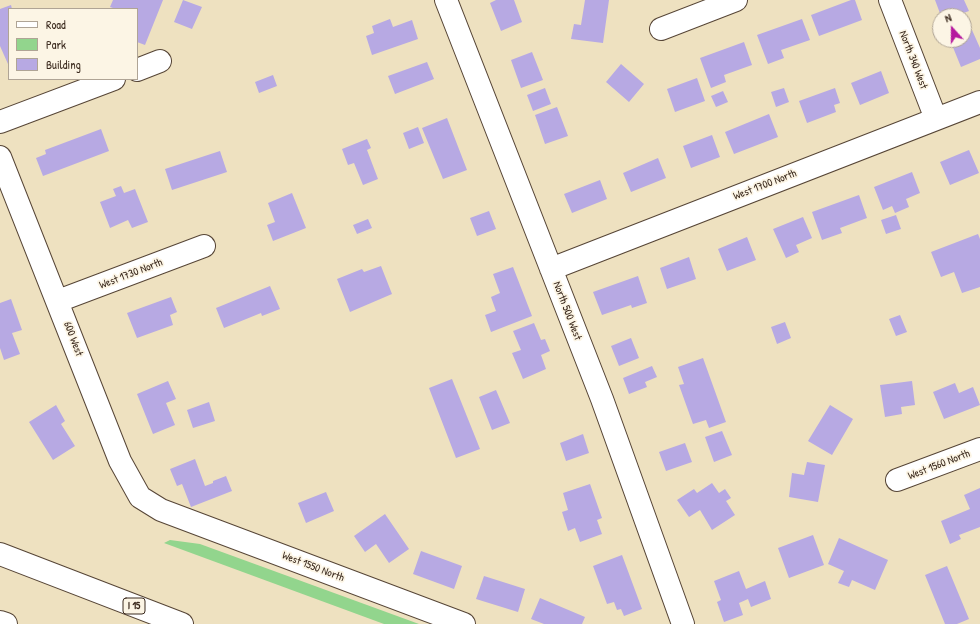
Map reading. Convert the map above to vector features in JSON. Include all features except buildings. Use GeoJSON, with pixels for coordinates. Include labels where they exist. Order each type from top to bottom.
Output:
{"type":"FeatureCollection","features":[{"type":"Feature","properties":{"kind":"main road","name":"North 500 West"},"geometry":{"type":"LineString","coordinates":[[446,0],[602,399],[683,624]]}},
{"type":"Feature","properties":{"kind":"main road"},"geometry":{"type":"LineString","coordinates":[[660,29],[736,0]]}},
{"type":"Feature","properties":{"kind":"main road","name":"North 340 West"},"geometry":{"type":"LineString","coordinates":[[890,0],[936,119]]}},
{"type":"Feature","properties":{"kind":"main road"},"geometry":{"type":"LineString","coordinates":[[138,70],[160,61]]}},
{"type":"Feature","properties":{"kind":"main road"},"geometry":{"type":"LineString","coordinates":[[0,122],[111,80]]}},
{"type":"Feature","properties":{"kind":"main road","name":"West 1700 North"},"geometry":{"type":"LineString","coordinates":[[551,269],[980,102]]}},
{"type":"Feature","properties":{"kind":"main road","name":"600 West"},"geometry":{"type":"LineString","coordinates":[[2,169],[58,301],[120,461],[140,496],[161,510]]}},
{"type":"Feature","properties":{"kind":"main road","name":"West 1730 North"},"geometry":{"type":"LineString","coordinates":[[58,301],[204,246]]}},
{"type":"Feature","properties":{"kind":"main road","name":"West 1560 North"},"geometry":{"type":"LineString","coordinates":[[897,480],[980,449]]}},
{"type":"Feature","properties":{"kind":"main road","name":"West 1550 North"},"geometry":{"type":"LineString","coordinates":[[161,510],[464,624]]}},
{"type":"Feature","properties":{"kind":"main road","name":"I 15"},"geometry":{"type":"LineString","coordinates":[[0,554],[182,624]]}},
{"type":"Feature","properties":{"kind":"main road"},"geometry":{"type":"LineString","coordinates":[[0,622],[6,624]]}},
{"type":"Feature","properties":{"kind":"green space"},"geometry":{"type":"Polygon","coordinates":[[[170,540],[200,544],[419,624],[384,624],[164,543],[170,540]]]}}]}
